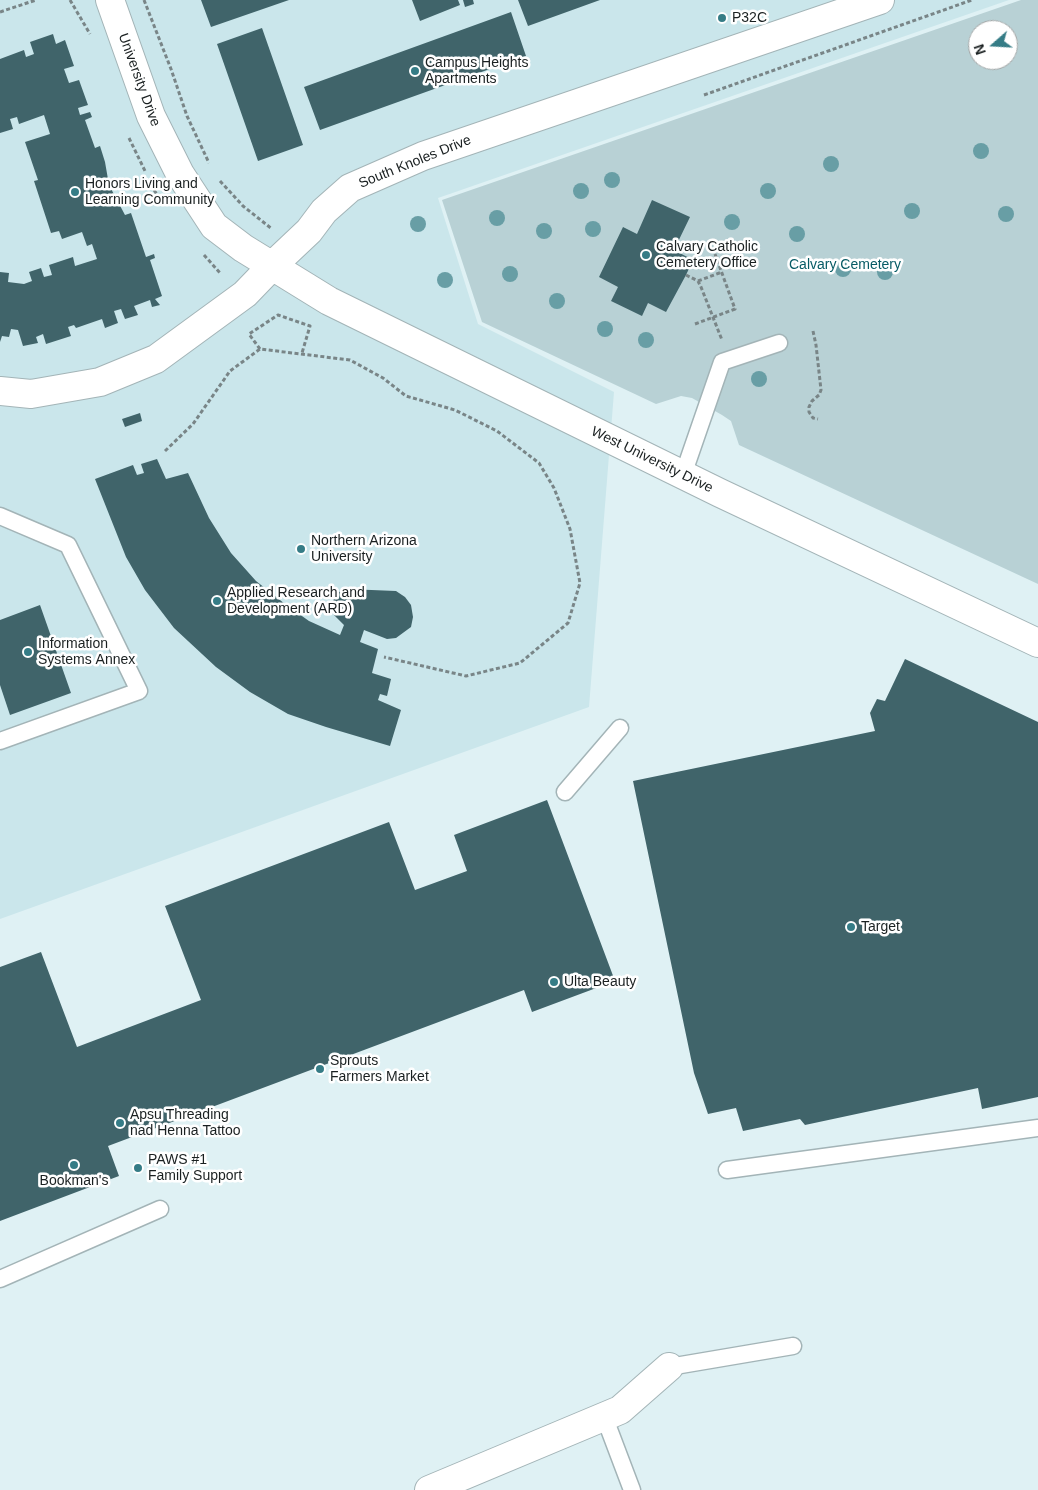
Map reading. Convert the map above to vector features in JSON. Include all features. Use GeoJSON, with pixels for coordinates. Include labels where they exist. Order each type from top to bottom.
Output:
{"type":"FeatureCollection","features":[{"type":"Feature","properties":{"kind":"street","name":"University Drive"},"geometry":{"type":"LineString","coordinates":[[110,0],[150,116],[180,174],[214,226],[243,248],[272,266]]}},
{"type":"Feature","properties":{"kind":"street","name":"South Knoles Drive"},"geometry":{"type":"LineString","coordinates":[[0,391],[31,394],[100,382],[156,359],[245,294],[310,231],[324,211],[350,188],[451,146],[880,0]]}},
{"type":"Feature","properties":{"kind":"street","name":"West University Drive"},"geometry":{"type":"LineString","coordinates":[[272,266],[329,301],[683,475],[1038,644]]}},
{"type":"Feature","properties":{"kind":"street"},"geometry":{"type":"LineString","coordinates":[[429,1490],[620,1410],[669,1367]]}},
{"type":"Feature","properties":{"kind":"lane"},"geometry":{"type":"LineString","coordinates":[[683,475],[722,362],[779,343]]}},
{"type":"Feature","properties":{"kind":"lane"},"geometry":{"type":"LineString","coordinates":[[0,516],[68,545],[139,691],[0,741]]}},
{"type":"Feature","properties":{"kind":"lane"},"geometry":{"type":"LineString","coordinates":[[565,792],[620,728]]}},
{"type":"Feature","properties":{"kind":"lane"},"geometry":{"type":"LineString","coordinates":[[727,1170],[1038,1128]]}},
{"type":"Feature","properties":{"kind":"lane"},"geometry":{"type":"LineString","coordinates":[[0,1279],[160,1209]]}},
{"type":"Feature","properties":{"kind":"lane"},"geometry":{"type":"LineString","coordinates":[[669,1367],[793,1346]]}},
{"type":"Feature","properties":{"kind":"lane"},"geometry":{"type":"LineString","coordinates":[[604,1416],[632,1490]]}},
{"type":"Feature","properties":{"kind":"path"},"geometry":{"type":"LineString","coordinates":[[0,12],[36,0]]}},
{"type":"Feature","properties":{"kind":"path"},"geometry":{"type":"LineString","coordinates":[[144,0],[187,116],[210,166]]}},
{"type":"Feature","properties":{"kind":"path"},"geometry":{"type":"LineString","coordinates":[[704,94],[972,0]]}},
{"type":"Feature","properties":{"kind":"path"},"geometry":{"type":"LineString","coordinates":[[220,180],[243,206],[264,224]]}},
{"type":"Feature","properties":{"kind":"path"},"geometry":{"type":"LineString","coordinates":[[695,324],[735,309],[715,254]]}},
{"type":"Feature","properties":{"kind":"path"},"geometry":{"type":"LineString","coordinates":[[698,281],[722,272]]}},
{"type":"Feature","properties":{"kind":"path"},"geometry":{"type":"LineString","coordinates":[[686,275],[698,281],[730,359]]}},
{"type":"Feature","properties":{"kind":"path"},"geometry":{"type":"LineString","coordinates":[[260,349],[250,334],[278,315],[310,326],[302,353]]}},
{"type":"Feature","properties":{"kind":"path"},"geometry":{"type":"LineString","coordinates":[[812,331],[816,345],[821,390],[820,395],[812,401],[809,412],[813,418],[818,419]]}},
{"type":"Feature","properties":{"kind":"path"},"geometry":{"type":"LineString","coordinates":[[165,451],[193,424],[230,370],[260,349],[350,360],[383,378],[406,396],[455,410],[496,431],[538,463],[554,488],[570,529],[580,583],[568,623],[520,663],[466,676],[384,657]]}},
{"type":"Feature","properties":{"kind":"shaded area","name":"Northern Arizona University"},"geometry":{"type":"Polygon","coordinates":[[[0,0],[1009,0],[438,198],[478,324],[614,392],[589,707],[0,919],[0,0]]]}},
{"type":"Feature","properties":{"kind":"green space","name":"Calvary Cemetery"},"geometry":{"type":"Polygon","coordinates":[[[1021,0],[1038,0],[1038,584],[739,445],[731,421],[692,398],[681,396],[656,404],[482,322],[442,200],[1021,0]]]}},
{"type":"Feature","properties":{"kind":"building"},"geometry":{"type":"Polygon","coordinates":[[[201,0],[289,0],[211,27],[201,0]]]}},
{"type":"Feature","properties":{"kind":"building","name":"Campus Heights Apartments"},"geometry":{"type":"Polygon","coordinates":[[[412,0],[458,0],[460,5],[420,21],[412,0]]]}},
{"type":"Feature","properties":{"kind":"building"},"geometry":{"type":"Polygon","coordinates":[[[463,0],[473,0],[474,4],[465,7],[463,0]]]}},
{"type":"Feature","properties":{"kind":"building","name":"Campus Heights Apartments"},"geometry":{"type":"Polygon","coordinates":[[[518,0],[600,0],[528,26],[518,0]]]}},
{"type":"Feature","properties":{"kind":"building","name":"Campus Heights Apartments"},"geometry":{"type":"Polygon","coordinates":[[[511,12],[526,56],[320,130],[304,87],[511,12]]]}},
{"type":"Feature","properties":{"kind":"building"},"geometry":{"type":"Polygon","coordinates":[[[262,28],[303,145],[258,161],[217,44],[262,28]]]}},
{"type":"Feature","properties":{"kind":"building","name":"Honors Living and Learning Community"},"geometry":{"type":"Polygon","coordinates":[[[53,34],[56,44],[65,40],[74,66],[64,69],[69,83],[79,80],[88,105],[78,108],[80,115],[90,112],[92,117],[85,120],[95,148],[100,146],[109,185],[125,215],[131,213],[146,257],[154,254],[155,258],[150,260],[162,296],[155,299],[160,305],[152,307],[150,300],[134,306],[138,315],[125,319],[121,309],[114,311],[118,323],[105,328],[102,319],[76,328],[74,325],[68,327],[71,336],[46,344],[43,334],[36,337],[38,343],[23,346],[18,330],[11,329],[9,337],[2,336],[0,342],[0,272],[9,273],[8,282],[24,284],[32,281],[29,272],[41,268],[44,277],[52,275],[49,265],[73,257],[75,266],[97,259],[92,244],[87,246],[82,232],[62,239],[59,231],[51,233],[34,181],[38,180],[25,142],[50,134],[44,115],[19,124],[17,117],[10,119],[13,129],[0,133],[0,59],[24,50],[26,57],[34,54],[30,42],[53,34]]]}},
{"type":"Feature","properties":{"kind":"building","name":"Calvary Catholic Cemetery Office"},"geometry":{"type":"Polygon","coordinates":[[[652,200],[690,217],[674,250],[693,260],[666,312],[648,303],[642,316],[611,301],[618,287],[599,277],[623,227],[637,234],[652,200]]]}},
{"type":"Feature","properties":{"kind":"building"},"geometry":{"type":"Polygon","coordinates":[[[140,413],[142,421],[125,427],[122,419],[140,413]]]}},
{"type":"Feature","properties":{"kind":"building","name":"Applied Research and Development (ARD)"},"geometry":{"type":"Polygon","coordinates":[[[157,459],[166,479],[188,473],[209,518],[231,553],[256,581],[309,621],[340,635],[344,625],[334,615],[332,607],[334,598],[339,592],[347,589],[396,591],[405,597],[411,605],[413,617],[411,627],[396,638],[387,639],[364,630],[360,642],[378,649],[372,673],[391,679],[387,696],[380,694],[378,700],[401,710],[390,746],[288,714],[250,692],[216,667],[174,628],[145,590],[126,557],[95,479],[133,465],[137,475],[144,473],[141,464],[157,459]]]}},
{"type":"Feature","properties":{"kind":"building","name":"Information Systems Annex"},"geometry":{"type":"Polygon","coordinates":[[[40,605],[71,693],[10,715],[0,685],[0,620],[40,605]]]}},
{"type":"Feature","properties":{"kind":"building","name":"Target"},"geometry":{"type":"Polygon","coordinates":[[[905,659],[1038,722],[1038,1097],[982,1109],[978,1088],[805,1125],[800,1119],[743,1131],[736,1108],[708,1114],[694,1073],[633,781],[875,731],[870,713],[877,699],[885,701],[905,659]]]}},
{"type":"Feature","properties":{"kind":"building"},"geometry":{"type":"Polygon","coordinates":[[[547,800],[615,981],[532,1012],[524,990],[108,1146],[119,1176],[0,1221],[0,967],[41,952],[77,1047],[201,1000],[165,906],[389,822],[415,890],[467,871],[454,835],[547,800]]]}},
{"type":"Feature","properties":{"kind":"place","name":"P32C"},"geometry":{"type":"Point","coordinates":[722,18]}},
{"type":"Feature","properties":{"kind":"place","name":"Campus Heights Apartments"},"geometry":{"type":"Point","coordinates":[415,71]}},
{"type":"Feature","properties":{"kind":"place","name":"Honors Living and Learning Community"},"geometry":{"type":"Point","coordinates":[75,192]}},
{"type":"Feature","properties":{"kind":"place","name":"Calvary Catholic Cemetery Office"},"geometry":{"type":"Point","coordinates":[646,255]}},
{"type":"Feature","properties":{"kind":"place","name":"Northern Arizona University"},"geometry":{"type":"Point","coordinates":[301,549]}},
{"type":"Feature","properties":{"kind":"place","name":"Applied Research and Development (ARD)"},"geometry":{"type":"Point","coordinates":[217,601]}},
{"type":"Feature","properties":{"kind":"place","name":"Information Systems Annex"},"geometry":{"type":"Point","coordinates":[28,652]}},
{"type":"Feature","properties":{"kind":"place","name":"Target"},"geometry":{"type":"Point","coordinates":[851,927]}},
{"type":"Feature","properties":{"kind":"place","name":"Ulta Beauty"},"geometry":{"type":"Point","coordinates":[554,982]}},
{"type":"Feature","properties":{"kind":"place","name":"Sprouts Farmers Market"},"geometry":{"type":"Point","coordinates":[320,1069]}},
{"type":"Feature","properties":{"kind":"place","name":"Apsu Threading nad Henna Tattoo"},"geometry":{"type":"Point","coordinates":[120,1123]}},
{"type":"Feature","properties":{"kind":"place","name":"Bookman's"},"geometry":{"type":"Point","coordinates":[74,1165]}},
{"type":"Feature","properties":{"kind":"place","name":"PAWS #1 Family Support"},"geometry":{"type":"Point","coordinates":[138,1168]}}]}
